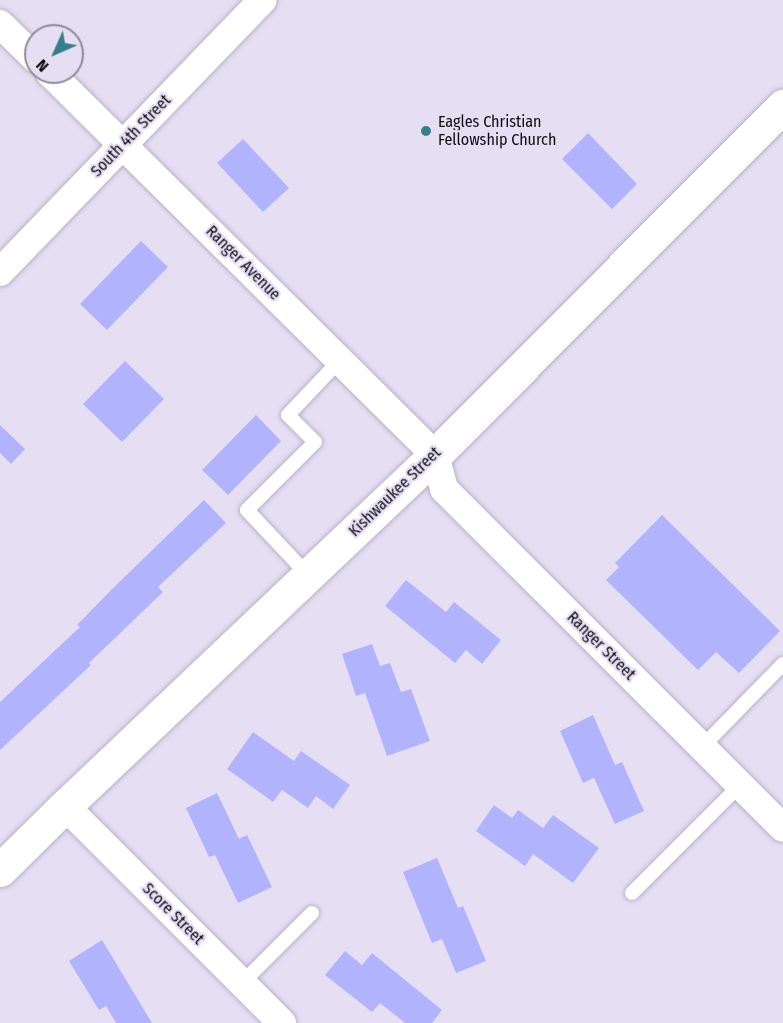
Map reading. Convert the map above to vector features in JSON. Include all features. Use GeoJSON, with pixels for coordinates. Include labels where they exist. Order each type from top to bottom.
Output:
{"type":"FeatureCollection","features":[{"type":"Feature","properties":{"kind":"street","name":"South 4th Street"},"geometry":{"type":"LineString","coordinates":[[0,272],[263,0]]}},
{"type":"Feature","properties":{"kind":"street"},"geometry":{"type":"LineString","coordinates":[[0,24],[24,47]]}},
{"type":"Feature","properties":{"kind":"street","name":"Ranger Avenue"},"geometry":{"type":"LineString","coordinates":[[61,84],[435,455]]}},
{"type":"Feature","properties":{"kind":"street","name":"Kishwaukee Street"},"geometry":{"type":"LineString","coordinates":[[0,870],[435,455],[783,106]]}},
{"type":"Feature","properties":{"kind":"street","name":"Ranger Street"},"geometry":{"type":"LineString","coordinates":[[435,455],[444,489],[783,828]]}},
{"type":"Feature","properties":{"kind":"street","name":"Score Street"},"geometry":{"type":"LineString","coordinates":[[65,806],[282,1023]]}},
{"type":"Feature","properties":{"kind":"lane"},"geometry":{"type":"LineString","coordinates":[[308,575],[247,510],[315,442],[288,415],[340,360]]}},
{"type":"Feature","properties":{"kind":"lane"},"geometry":{"type":"LineString","coordinates":[[702,747],[783,664]]}},
{"type":"Feature","properties":{"kind":"lane"},"geometry":{"type":"LineString","coordinates":[[632,893],[740,785]]}},
{"type":"Feature","properties":{"kind":"lane"},"geometry":{"type":"LineString","coordinates":[[242,983],[312,913]]}},
{"type":"Feature","properties":{"kind":"building"},"geometry":{"type":"Polygon","coordinates":[[[588,133],[637,184],[612,209],[562,159],[588,133]]]}},
{"type":"Feature","properties":{"kind":"building"},"geometry":{"type":"Polygon","coordinates":[[[243,139],[289,188],[263,212],[217,163],[243,139]]]}},
{"type":"Feature","properties":{"kind":"building"},"geometry":{"type":"Polygon","coordinates":[[[141,241],[168,267],[107,330],[80,304],[141,241]]]}},
{"type":"Feature","properties":{"kind":"building"},"geometry":{"type":"Polygon","coordinates":[[[125,361],[164,399],[122,442],[83,404],[125,361]]]}},
{"type":"Feature","properties":{"kind":"building"},"geometry":{"type":"Polygon","coordinates":[[[256,415],[281,441],[228,495],[202,470],[256,415]]]}},
{"type":"Feature","properties":{"kind":"building"},"geometry":{"type":"Polygon","coordinates":[[[0,425],[25,449],[11,464],[0,453],[0,425]]]}},
{"type":"Feature","properties":{"kind":"building"},"geometry":{"type":"Polygon","coordinates":[[[204,500],[226,523],[158,587],[163,592],[89,663],[91,665],[0,750],[0,702],[80,627],[77,625],[112,589],[204,500]]]}},
{"type":"Feature","properties":{"kind":"building"},"geometry":{"type":"Polygon","coordinates":[[[662,515],[780,631],[739,673],[716,652],[698,670],[606,580],[619,567],[615,563],[662,515]]]}},
{"type":"Feature","properties":{"kind":"building"},"geometry":{"type":"Polygon","coordinates":[[[406,580],[446,612],[454,602],[501,640],[482,664],[466,650],[455,663],[385,606],[406,580]]]}},
{"type":"Feature","properties":{"kind":"building"},"geometry":{"type":"Polygon","coordinates":[[[372,644],[380,666],[390,663],[401,692],[411,689],[430,741],[387,756],[365,693],[356,696],[342,654],[372,644]]]}},
{"type":"Feature","properties":{"kind":"building"},"geometry":{"type":"Polygon","coordinates":[[[593,715],[615,765],[622,762],[644,811],[615,824],[594,778],[583,783],[560,731],[593,715]]]}},
{"type":"Feature","properties":{"kind":"building"},"geometry":{"type":"Polygon","coordinates":[[[253,732],[294,761],[301,751],[350,785],[333,809],[316,796],[308,808],[282,790],[273,802],[227,769],[253,732]]]}},
{"type":"Feature","properties":{"kind":"building"},"geometry":{"type":"Polygon","coordinates":[[[217,793],[239,839],[247,835],[272,887],[238,903],[215,855],[209,857],[186,808],[217,793]]]}},
{"type":"Feature","properties":{"kind":"building"},"geometry":{"type":"Polygon","coordinates":[[[494,805],[512,818],[518,810],[543,828],[553,815],[599,848],[573,883],[533,854],[525,866],[476,831],[494,805]]]}},
{"type":"Feature","properties":{"kind":"building"},"geometry":{"type":"Polygon","coordinates":[[[437,858],[458,908],[463,906],[486,961],[456,973],[442,939],[432,943],[403,872],[437,858]]]}},
{"type":"Feature","properties":{"kind":"building"},"geometry":{"type":"Polygon","coordinates":[[[102,940],[152,1023],[116,1023],[106,1006],[99,1010],[69,961],[102,940]]]}},
{"type":"Feature","properties":{"kind":"building"},"geometry":{"type":"Polygon","coordinates":[[[345,951],[362,965],[372,953],[442,1010],[432,1023],[405,1023],[380,1003],[372,1012],[325,975],[345,951]]]}},
{"type":"Feature","properties":{"kind":"place","name":"Eagles Christian Fellowship Church"},"geometry":{"type":"Point","coordinates":[426,131]}}]}
